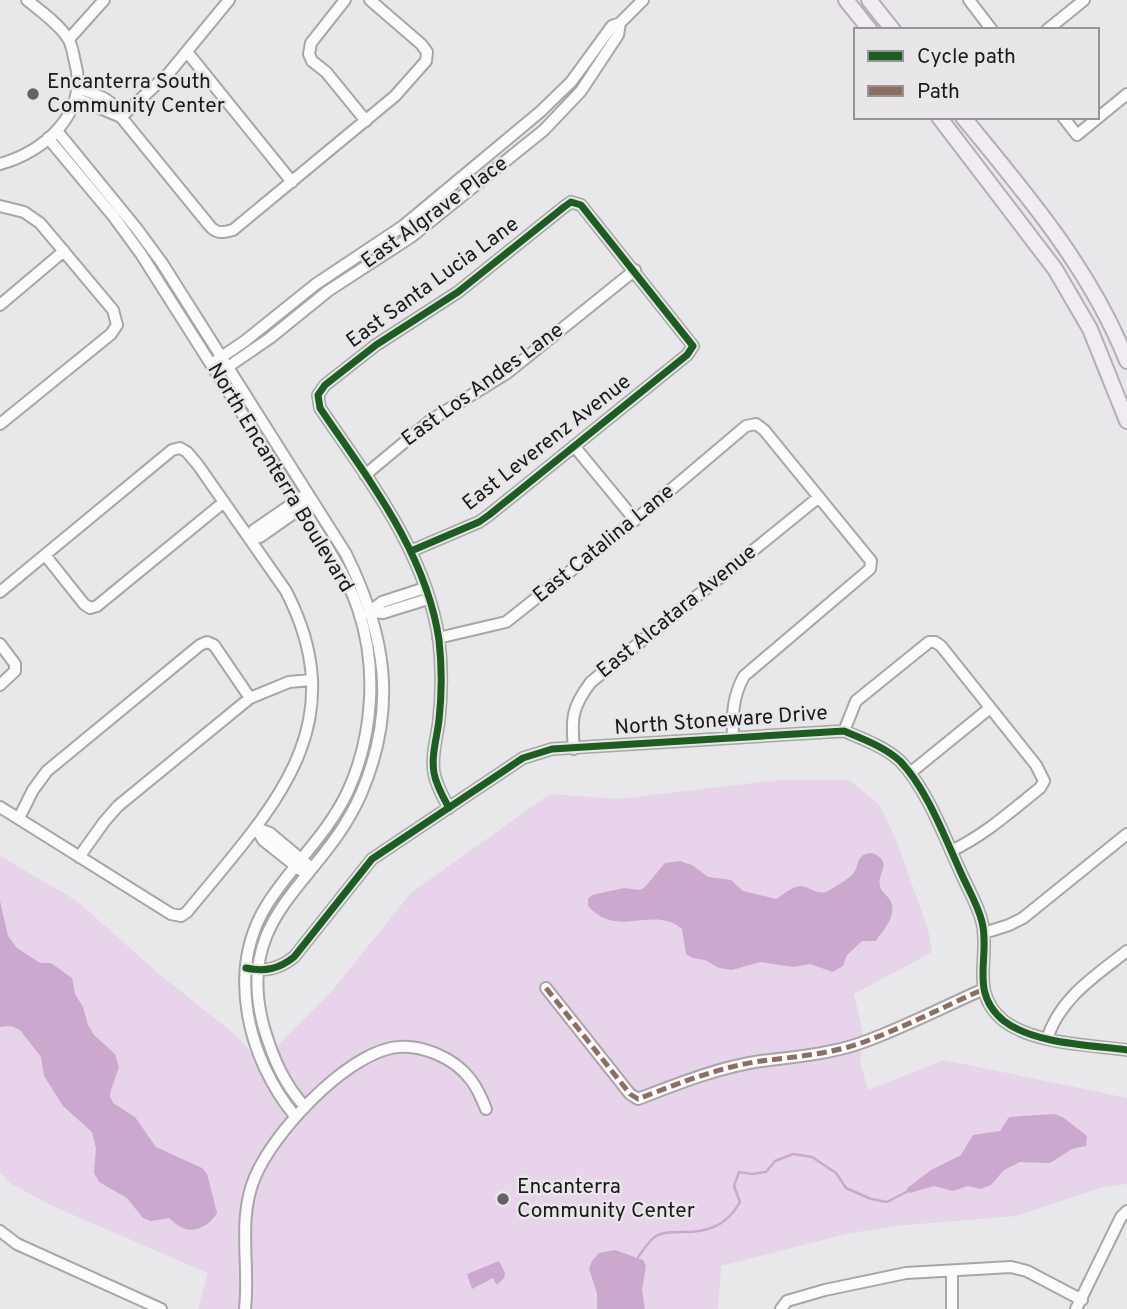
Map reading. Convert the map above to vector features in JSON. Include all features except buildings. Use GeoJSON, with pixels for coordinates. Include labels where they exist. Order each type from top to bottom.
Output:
{"type":"FeatureCollection","features":[{"type":"Feature","properties":{"kind":"main road"},"geometry":{"type":"LineString","coordinates":[[846,0],[868,28]]}},
{"type":"Feature","properties":{"kind":"main road"},"geometry":{"type":"LineString","coordinates":[[869,0],[891,28]]}},
{"type":"Feature","properties":{"kind":"main road"},"geometry":{"type":"LineString","coordinates":[[941,119],[1055,269],[1090,329],[1127,421]]}},
{"type":"Feature","properties":{"kind":"main road"},"geometry":{"type":"LineString","coordinates":[[965,119],[1048,222],[1071,255],[1106,316],[1127,361]]}},
{"type":"Feature","properties":{"kind":"street"},"geometry":{"type":"LineString","coordinates":[[0,164],[25,155],[50,137],[69,117],[76,93],[78,71],[69,38],[27,0]]}},
{"type":"Feature","properties":{"kind":"street"},"geometry":{"type":"LineString","coordinates":[[69,38],[104,0]]}},
{"type":"Feature","properties":{"kind":"street"},"geometry":{"type":"LineString","coordinates":[[121,117],[151,91],[187,52],[229,0]]}},
{"type":"Feature","properties":{"kind":"street"},"geometry":{"type":"LineString","coordinates":[[345,0],[311,43],[309,54],[312,61],[326,72],[366,121]]}},
{"type":"Feature","properties":{"kind":"street"},"geometry":{"type":"LineString","coordinates":[[76,93],[108,100],[118,107],[121,117],[213,230],[222,233],[233,230],[395,96],[426,61],[427,52],[370,0]]}},
{"type":"Feature","properties":{"kind":"street","name":"East Algrave Place"},"geometry":{"type":"LineString","coordinates":[[214,369],[316,284],[403,226],[562,91],[612,26],[620,23],[643,0]]}},
{"type":"Feature","properties":{"kind":"street"},"geometry":{"type":"LineString","coordinates":[[969,0],[990,28]]}},
{"type":"Feature","properties":{"kind":"street"},"geometry":{"type":"LineString","coordinates":[[1049,28],[1084,0]]}},
{"type":"Feature","properties":{"kind":"street","name":"East Algrave Place"},"geometry":{"type":"LineString","coordinates":[[224,362],[270,338],[328,291],[411,237],[544,130],[570,104],[618,35],[620,23]]}},
{"type":"Feature","properties":{"kind":"street"},"geometry":{"type":"LineString","coordinates":[[187,52],[292,181]]}},
{"type":"Feature","properties":{"kind":"street"},"geometry":{"type":"LineString","coordinates":[[1099,117],[1127,94]]}},
{"type":"Feature","properties":{"kind":"street"},"geometry":{"type":"LineString","coordinates":[[1065,119],[1077,135],[1097,119]]}},
{"type":"Feature","properties":{"kind":"street","name":"North Encanterra Boulevard"},"geometry":{"type":"LineString","coordinates":[[50,137],[152,249],[346,554],[383,663],[380,732],[361,794],[345,824],[271,923],[251,969],[246,1002],[259,1051],[274,1088],[295,1116]]}},
{"type":"Feature","properties":{"kind":"street","name":"North Encanterra Boulevard"},"geometry":{"type":"LineString","coordinates":[[50,137],[131,241],[366,614],[370,673],[369,716],[366,737],[348,791],[330,823],[261,914],[247,955],[271,1048],[285,1082],[305,1107]]}},
{"type":"Feature","properties":{"kind":"street"},"geometry":{"type":"LineString","coordinates":[[482,158],[494,172]]}},
{"type":"Feature","properties":{"kind":"street","name":"East Santa Lucia Lane"},"geometry":{"type":"LineString","coordinates":[[365,475],[320,408],[318,395],[326,385],[376,345],[458,292],[571,202],[582,205],[635,270]]}},
{"type":"Feature","properties":{"kind":"street"},"geometry":{"type":"LineString","coordinates":[[0,206],[24,212],[40,223],[113,310],[117,325],[110,334],[0,424]]}},
{"type":"Feature","properties":{"kind":"street"},"geometry":{"type":"LineString","coordinates":[[0,305],[64,251]]}},
{"type":"Feature","properties":{"kind":"street","name":"East Leverenz Avenue"},"geometry":{"type":"LineString","coordinates":[[411,551],[479,522],[687,355],[693,346],[635,270]]}},
{"type":"Feature","properties":{"kind":"street","name":"East Los Andes Lane"},"geometry":{"type":"LineString","coordinates":[[365,475],[431,420],[517,364],[635,270]]}},
{"type":"Feature","properties":{"kind":"street","name":"East Catalina Lane"},"geometry":{"type":"LineString","coordinates":[[439,638],[506,622],[635,520],[747,426],[756,424],[764,430],[819,497]]}},
{"type":"Feature","properties":{"kind":"street"},"geometry":{"type":"LineString","coordinates":[[574,446],[635,520]]}},
{"type":"Feature","properties":{"kind":"street"},"geometry":{"type":"LineString","coordinates":[[0,592],[172,450],[180,448],[187,452],[250,538],[297,612],[311,661],[312,702],[304,743],[287,783],[256,828],[181,916],[172,914],[0,807]]}},
{"type":"Feature","properties":{"kind":"street"},"geometry":{"type":"LineString","coordinates":[[365,475],[411,551],[427,593],[439,638],[442,682],[433,756],[434,775],[449,807]]}},
{"type":"Feature","properties":{"kind":"street"},"geometry":{"type":"LineString","coordinates":[[250,538],[254,530],[309,497]]}},
{"type":"Feature","properties":{"kind":"street"},"geometry":{"type":"LineString","coordinates":[[733,737],[733,702],[744,676],[870,569],[871,561],[819,497]]}},
{"type":"Feature","properties":{"kind":"street","name":"East Alcatara Avenue"},"geometry":{"type":"LineString","coordinates":[[574,749],[573,710],[591,682],[819,497]]}},
{"type":"Feature","properties":{"kind":"street"},"geometry":{"type":"LineString","coordinates":[[45,555],[84,604],[90,608],[97,606],[224,502]]}},
{"type":"Feature","properties":{"kind":"street"},"geometry":{"type":"LineString","coordinates":[[366,614],[382,603],[427,593]]}},
{"type":"Feature","properties":{"kind":"street"},"geometry":{"type":"LineString","coordinates":[[19,818],[33,790],[47,771],[200,645],[207,642],[214,645],[250,698]]}},
{"type":"Feature","properties":{"kind":"street"},"geometry":{"type":"LineString","coordinates":[[844,731],[856,701],[929,642],[941,646],[1036,765],[1044,781],[1040,788],[975,840],[951,851]]}},
{"type":"Feature","properties":{"kind":"street"},"geometry":{"type":"LineString","coordinates":[[0,644],[15,664],[15,671],[0,685]]}},
{"type":"Feature","properties":{"kind":"street"},"geometry":{"type":"LineString","coordinates":[[79,856],[118,806],[250,698],[289,682],[311,680]]}},
{"type":"Feature","properties":{"kind":"street"},"geometry":{"type":"LineString","coordinates":[[910,773],[990,708]]}},
{"type":"Feature","properties":{"kind":"street","name":"North Stoneware Drive"},"geometry":{"type":"LineString","coordinates":[[251,969],[274,969],[294,957],[372,859],[523,758],[552,749],[844,731],[869,741],[899,760],[923,793],[978,908],[984,933],[981,968],[984,989],[992,1007],[1005,1021],[1022,1032],[1047,1039],[1127,1050]]}},
{"type":"Feature","properties":{"kind":"street"},"geometry":{"type":"LineString","coordinates":[[256,828],[270,833],[310,871]]}},
{"type":"Feature","properties":{"kind":"street"},"geometry":{"type":"LineString","coordinates":[[984,933],[1023,918],[1127,834]]}},
{"type":"Feature","properties":{"kind":"street"},"geometry":{"type":"LineString","coordinates":[[1047,1039],[1052,1024],[1072,995],[1127,951]]}},
{"type":"Feature","properties":{"kind":"street"},"geometry":{"type":"LineString","coordinates":[[546,988],[630,1094],[638,1099],[691,1079],[760,1061],[791,1059],[859,1044],[984,989]]}},
{"type":"Feature","properties":{"kind":"street"},"geometry":{"type":"LineString","coordinates":[[245,1309],[247,1294],[244,1244],[248,1199],[254,1179],[265,1155],[295,1116],[354,1066],[393,1048],[413,1048],[438,1054],[463,1071],[471,1080],[486,1109]]}},
{"type":"Feature","properties":{"kind":"street"},"geometry":{"type":"LineString","coordinates":[[781,1309],[787,1301],[906,1273],[1011,1267],[1027,1271],[1079,1305],[1121,1217],[1127,1211]]}},
{"type":"Feature","properties":{"kind":"street"},"geometry":{"type":"LineString","coordinates":[[0,1231],[17,1244],[161,1309]]}},
{"type":"Feature","properties":{"kind":"street"},"geometry":{"type":"LineString","coordinates":[[952,1271],[952,1309]]}},
{"type":"Feature","properties":{"kind":"shaded area"},"geometry":{"type":"Polygon","coordinates":[[[779,780],[849,780],[879,804],[896,840],[928,929],[932,952],[854,994],[863,1035],[860,1062],[868,1090],[944,1060],[1127,1098],[1127,1184],[1103,1187],[1016,1216],[893,1226],[846,1234],[721,1266],[718,1309],[198,1309],[208,1273],[55,1207],[13,1185],[0,1173],[0,856],[77,901],[159,974],[237,1036],[259,1064],[331,992],[411,893],[550,794],[619,799],[779,780]]]}},
{"type":"Feature","properties":{"kind":"shaded area"},"geometry":{"type":"Polygon","coordinates":[[[872,853],[884,864],[879,882],[890,900],[891,916],[876,941],[862,941],[847,955],[843,966],[833,972],[810,964],[793,967],[760,962],[732,970],[719,968],[686,954],[682,929],[671,922],[611,920],[599,916],[588,906],[588,899],[592,895],[624,888],[644,888],[665,863],[680,861],[692,865],[708,877],[731,880],[743,891],[776,899],[800,886],[824,892],[852,875],[860,858],[872,853]]]}},
{"type":"Feature","properties":{"kind":"shaded area"},"geometry":{"type":"Polygon","coordinates":[[[0,901],[8,936],[17,948],[40,963],[51,963],[72,978],[75,994],[83,1007],[88,1025],[94,1035],[115,1054],[119,1067],[110,1096],[113,1103],[135,1117],[156,1147],[202,1168],[207,1174],[217,1213],[207,1224],[188,1230],[169,1218],[151,1221],[143,1218],[127,1198],[99,1182],[94,1173],[96,1148],[92,1132],[63,1106],[44,1076],[41,1057],[20,1030],[11,1026],[0,1027],[0,901]]]}},
{"type":"Feature","properties":{"kind":"shaded area"},"geometry":{"type":"Polygon","coordinates":[[[1055,1114],[1087,1136],[1086,1146],[1072,1149],[1050,1163],[1020,1162],[1004,1170],[991,1185],[981,1189],[968,1186],[953,1191],[934,1186],[910,1193],[906,1189],[931,1170],[961,1155],[973,1135],[1000,1131],[1009,1117],[1055,1114]]]}},
{"type":"Feature","properties":{"kind":"shaded area"},"geometry":{"type":"Polygon","coordinates":[[[615,1250],[643,1260],[646,1266],[642,1290],[645,1309],[597,1309],[597,1293],[589,1269],[599,1253],[615,1250]]]}},
{"type":"Feature","properties":{"kind":"shaded area"},"geometry":{"type":"Polygon","coordinates":[[[499,1261],[505,1273],[504,1278],[497,1285],[493,1278],[472,1289],[467,1274],[499,1261]]]}},
{"type":"Feature","properties":{"kind":"waterway"},"geometry":{"type":"LineString","coordinates":[[638,1257],[651,1240],[659,1235],[706,1230],[722,1223],[740,1202],[734,1186],[739,1172],[766,1172],[775,1161],[793,1154],[812,1157],[836,1173],[846,1188],[871,1199],[887,1202],[908,1191]]}},
{"type":"Feature","properties":{"kind":"marked path"},"geometry":{"type":"LineString","coordinates":[[546,988],[630,1094],[638,1099],[730,1067],[849,1047],[908,1024],[984,989]]}},
{"type":"Feature","properties":{"kind":"cycle path"},"geometry":{"type":"LineString","coordinates":[[411,551],[479,522],[489,515],[687,355],[693,346],[581,205],[571,202],[564,207],[458,292],[376,345],[325,385],[318,395],[320,408],[393,518],[422,577],[432,608],[441,660],[440,710],[433,766],[436,782],[449,808]]}},
{"type":"Feature","properties":{"kind":"cycle path"},"geometry":{"type":"LineString","coordinates":[[246,968],[271,968],[294,957],[372,859],[523,758],[552,749],[844,731],[894,756],[919,785],[980,916],[984,935],[984,986],[993,1010],[1016,1029],[1031,1035],[1127,1050]]}},
{"type":"Feature","properties":{"kind":"place","name":"Encanterra South Community Center"},"geometry":{"type":"Point","coordinates":[33,94]}},
{"type":"Feature","properties":{"kind":"place","name":"Encanterra Community Center"},"geometry":{"type":"Point","coordinates":[503,1199]}}]}
